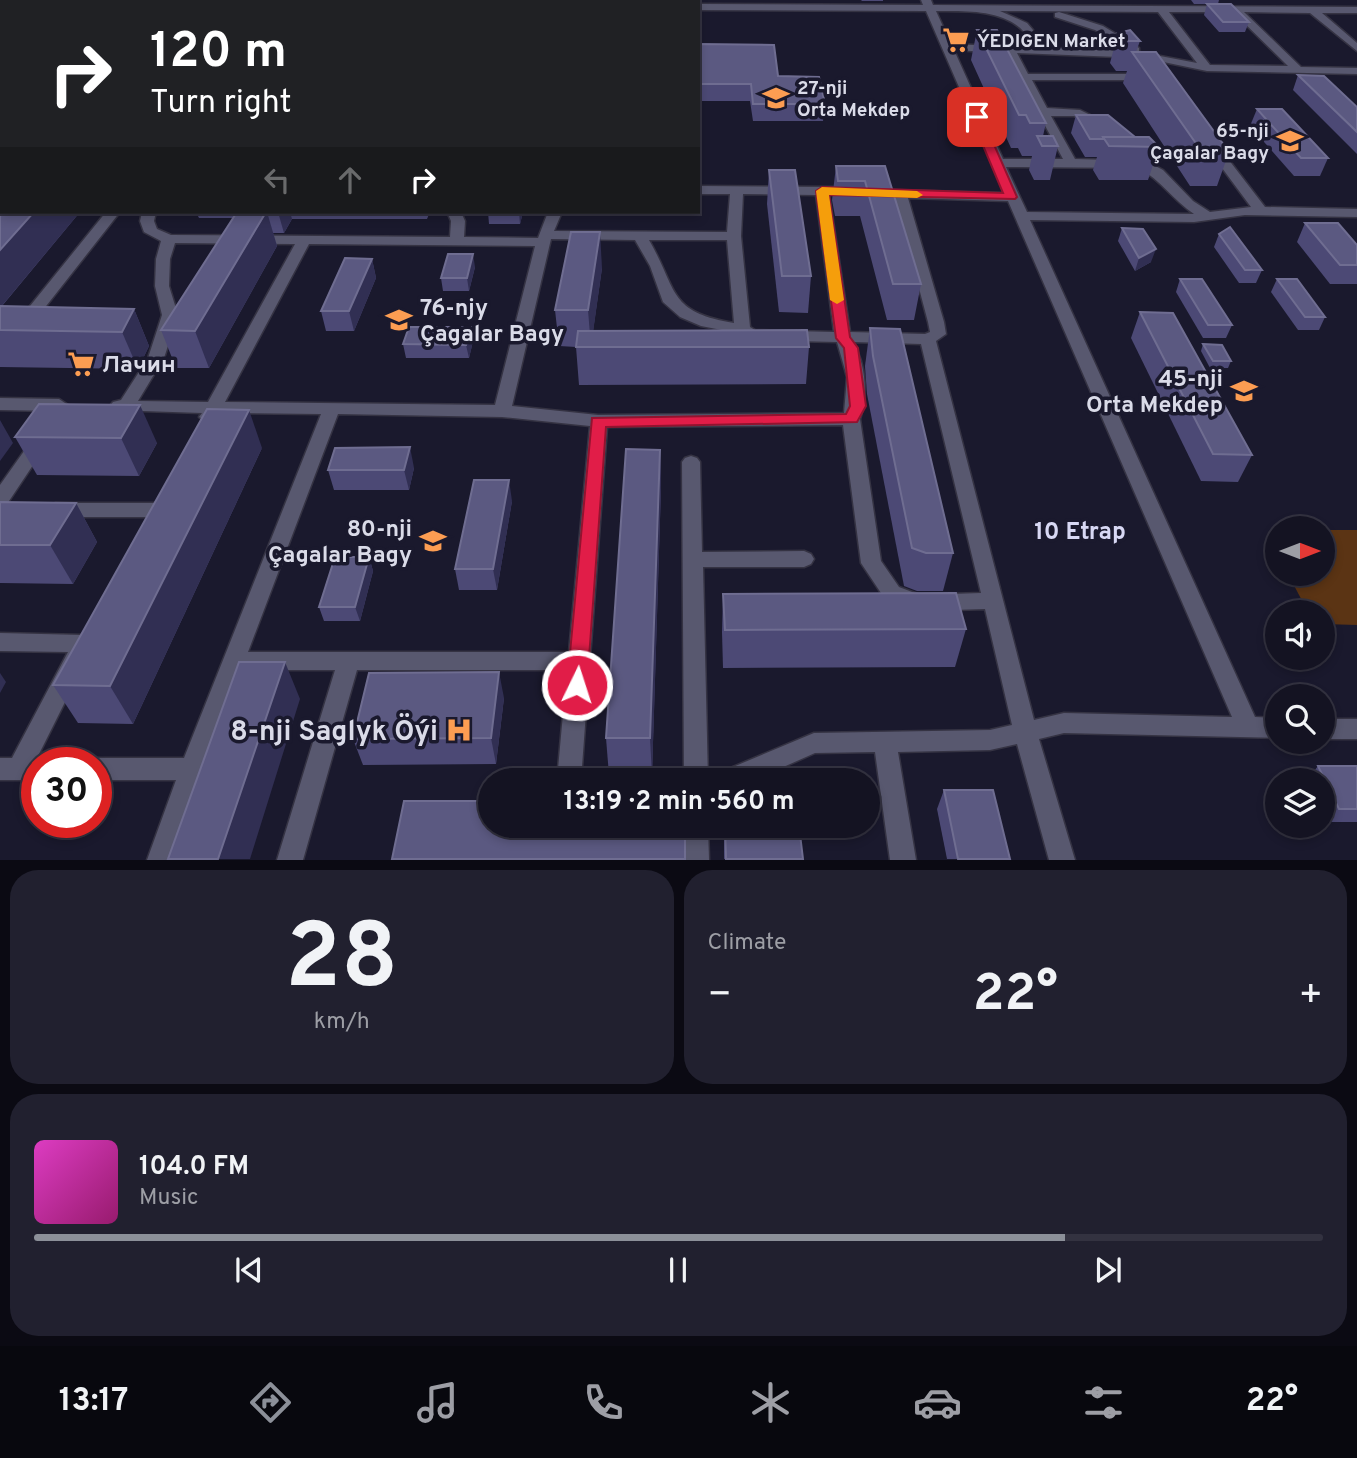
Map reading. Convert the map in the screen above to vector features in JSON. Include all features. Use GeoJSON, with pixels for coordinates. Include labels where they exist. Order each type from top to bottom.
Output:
{"type":"FeatureCollection","features":[{"type":"Feature","properties":{"kind":"street"},"geometry":{"type":"LineString","coordinates":[[1264,0],[1275,10]]}},
{"type":"Feature","properties":{"kind":"street"},"geometry":{"type":"LineString","coordinates":[[928,4],[1011,197],[1023,216],[1248,727]]}},
{"type":"Feature","properties":{"kind":"street"},"geometry":{"type":"LineString","coordinates":[[700,7],[928,4],[983,9],[1357,10]]}},
{"type":"Feature","properties":{"kind":"street"},"geometry":{"type":"LineString","coordinates":[[983,9],[1023,26],[1028,33],[1016,50]]}},
{"type":"Feature","properties":{"kind":"street"},"geometry":{"type":"LineString","coordinates":[[1024,77],[1160,77],[1144,55],[1099,28],[1037,9]]}},
{"type":"Feature","properties":{"kind":"street"},"geometry":{"type":"LineString","coordinates":[[1162,10],[1207,68]]}},
{"type":"Feature","properties":{"kind":"street"},"geometry":{"type":"LineString","coordinates":[[1236,10],[1297,69]]}},
{"type":"Feature","properties":{"kind":"street"},"geometry":{"type":"LineString","coordinates":[[1313,10],[1357,48]]}},
{"type":"Feature","properties":{"kind":"street"},"geometry":{"type":"LineString","coordinates":[[947,47],[1144,55],[1207,68],[1357,71]]}},
{"type":"Feature","properties":{"kind":"street"},"geometry":{"type":"LineString","coordinates":[[1016,50],[1024,77],[1071,163]]}},
{"type":"Feature","properties":{"kind":"street"},"geometry":{"type":"LineString","coordinates":[[1340,71],[1357,86]]}},
{"type":"Feature","properties":{"kind":"street"},"geometry":{"type":"LineString","coordinates":[[1044,111],[1086,115],[1118,133]]}},
{"type":"Feature","properties":{"kind":"street"},"geometry":{"type":"LineString","coordinates":[[1199,129],[1262,212]]}},
{"type":"Feature","properties":{"kind":"street"},"geometry":{"type":"LineString","coordinates":[[1137,149],[1151,168],[1188,204],[1207,216]]}},
{"type":"Feature","properties":{"kind":"street"},"geometry":{"type":"LineString","coordinates":[[996,163],[1131,163],[1151,168]]}},
{"type":"Feature","properties":{"kind":"street"},"geometry":{"type":"LineString","coordinates":[[700,190],[843,192]]}},
{"type":"Feature","properties":{"kind":"street"},"geometry":{"type":"LineString","coordinates":[[737,191],[734,236],[741,329]]}},
{"type":"Feature","properties":{"kind":"street"},"geometry":{"type":"LineString","coordinates":[[822,191],[843,338],[851,348],[858,406],[851,419],[871,563],[892,593],[920,603],[992,601]]}},
{"type":"Feature","properties":{"kind":"street"},"geometry":{"type":"LineString","coordinates":[[878,193],[1011,197]]}},
{"type":"Feature","properties":{"kind":"street"},"geometry":{"type":"LineString","coordinates":[[641,238],[657,266],[671,302],[685,314],[706,323],[741,329],[752,335],[929,339],[939,334],[900,194]]}},
{"type":"Feature","properties":{"kind":"street"},"geometry":{"type":"LineString","coordinates":[[1023,216],[1357,213]]}},
{"type":"Feature","properties":{"kind":"street"},"geometry":{"type":"LineString","coordinates":[[0,346],[15,335],[111,214]]}},
{"type":"Feature","properties":{"kind":"street"},"geometry":{"type":"LineString","coordinates":[[149,214],[147,221],[151,232],[169,239],[457,241],[734,236]]}},
{"type":"Feature","properties":{"kind":"street"},"geometry":{"type":"LineString","coordinates":[[455,214],[458,221],[457,241]]}},
{"type":"Feature","properties":{"kind":"street"},"geometry":{"type":"LineString","coordinates":[[502,411],[545,239],[554,214]]}},
{"type":"Feature","properties":{"kind":"street"},"geometry":{"type":"LineString","coordinates":[[125,406],[156,359],[170,315],[162,286],[163,259],[169,239]]}},
{"type":"Feature","properties":{"kind":"street"},"geometry":{"type":"LineString","coordinates":[[200,431],[304,240]]}},
{"type":"Feature","properties":{"kind":"street"},"geometry":{"type":"LineString","coordinates":[[929,339],[1025,731],[1062,859]]}},
{"type":"Feature","properties":{"kind":"street"},"geometry":{"type":"LineString","coordinates":[[0,404],[71,405],[4,507]]}},
{"type":"Feature","properties":{"kind":"street"},"geometry":{"type":"LineString","coordinates":[[101,406],[502,411],[598,421],[851,419]]}},
{"type":"Feature","properties":{"kind":"street"},"geometry":{"type":"LineString","coordinates":[[160,859],[192,769],[331,410]]}},
{"type":"Feature","properties":{"kind":"street"},"geometry":{"type":"LineString","coordinates":[[570,768],[599,439],[598,421]]}},
{"type":"Feature","properties":{"kind":"street"},"geometry":{"type":"LineString","coordinates":[[691,463],[696,768]]}},
{"type":"Feature","properties":{"kind":"street"},"geometry":{"type":"LineString","coordinates":[[143,535],[169,488]]}},
{"type":"Feature","properties":{"kind":"street"},"geometry":{"type":"LineString","coordinates":[[39,510],[156,510]]}},
{"type":"Feature","properties":{"kind":"street"},"geometry":{"type":"LineString","coordinates":[[693,559],[804,559]]}},
{"type":"Feature","properties":{"kind":"street"},"geometry":{"type":"LineString","coordinates":[[0,642],[87,638],[19,769]]}},
{"type":"Feature","properties":{"kind":"street"},"geometry":{"type":"LineString","coordinates":[[235,661],[579,661]]}},
{"type":"Feature","properties":{"kind":"street"},"geometry":{"type":"LineString","coordinates":[[290,859],[349,661]]}},
{"type":"Feature","properties":{"kind":"street"},"geometry":{"type":"LineString","coordinates":[[763,768],[814,743],[990,740],[1064,723],[1265,728]]}},
{"type":"Feature","properties":{"kind":"street"},"geometry":{"type":"LineString","coordinates":[[1335,729],[1357,729]]}},
{"type":"Feature","properties":{"kind":"street"},"geometry":{"type":"LineString","coordinates":[[885,742],[903,859]]}},
{"type":"Feature","properties":{"kind":"street"},"geometry":{"type":"LineString","coordinates":[[112,769],[192,769]]}},
{"type":"Feature","properties":{"kind":"street"},"geometry":{"type":"LineString","coordinates":[[696,838],[696,859]]}},
{"type":"Feature","properties":{"kind":"shaded area"},"geometry":{"type":"Polygon","coordinates":[[[1335,530],[1357,530],[1357,625],[1335,624],[1335,600],[1302,600],[1294,586],[1335,586],[1335,530]]]}},
{"type":"Feature","properties":{"kind":"building"},"geometry":{"type":"Polygon","coordinates":[[[1207,4],[1231,4],[1249,22],[1223,22],[1207,4]]]}},
{"type":"Feature","properties":{"kind":"building"},"geometry":{"type":"Polygon","coordinates":[[[977,30],[997,30],[1046,123],[1030,123],[1026,115],[1019,115],[977,30]]]}},
{"type":"Feature","properties":{"kind":"building"},"geometry":{"type":"Polygon","coordinates":[[[1130,30],[1140,41],[1124,41],[1118,33],[1130,30]]]}},
{"type":"Feature","properties":{"kind":"building"},"geometry":{"type":"Polygon","coordinates":[[[700,44],[774,45],[778,76],[819,77],[825,104],[753,104],[751,84],[700,84],[700,44]]]}},
{"type":"Feature","properties":{"kind":"building"},"geometry":{"type":"Polygon","coordinates":[[[1132,52],[1156,52],[1229,152],[1202,152],[1132,52]]]}},
{"type":"Feature","properties":{"kind":"building"},"geometry":{"type":"Polygon","coordinates":[[[1298,75],[1324,76],[1357,107],[1357,132],[1298,75]]]}},
{"type":"Feature","properties":{"kind":"building"},"geometry":{"type":"Polygon","coordinates":[[[1257,109],[1282,109],[1328,158],[1301,158],[1257,109]]]}},
{"type":"Feature","properties":{"kind":"building"},"geometry":{"type":"Polygon","coordinates":[[[1076,115],[1108,115],[1135,137],[1090,139],[1076,115]]]}},
{"type":"Feature","properties":{"kind":"building"},"geometry":{"type":"Polygon","coordinates":[[[1037,136],[1053,136],[1058,146],[1042,146],[1037,136]]]}},
{"type":"Feature","properties":{"kind":"building"},"geometry":{"type":"Polygon","coordinates":[[[1103,137],[1149,137],[1159,147],[1109,146],[1103,137]]]}},
{"type":"Feature","properties":{"kind":"building"},"geometry":{"type":"Polygon","coordinates":[[[836,166],[885,166],[921,284],[893,284],[865,181],[838,181],[836,166]]]}},
{"type":"Feature","properties":{"kind":"building"},"geometry":{"type":"Polygon","coordinates":[[[769,170],[795,170],[811,276],[782,276],[769,170]]]}},
{"type":"Feature","properties":{"kind":"building"},"geometry":{"type":"Polygon","coordinates":[[[32,214],[0,250],[0,216],[32,214]]]}},
{"type":"Feature","properties":{"kind":"building"},"geometry":{"type":"Polygon","coordinates":[[[236,214],[265,214],[195,331],[161,330],[236,214]]]}},
{"type":"Feature","properties":{"kind":"building"},"geometry":{"type":"Polygon","coordinates":[[[1305,223],[1338,223],[1357,245],[1357,265],[1340,265],[1305,223]]]}},
{"type":"Feature","properties":{"kind":"building"},"geometry":{"type":"Polygon","coordinates":[[[1230,227],[1262,270],[1245,270],[1219,234],[1230,227]]]}},
{"type":"Feature","properties":{"kind":"building"},"geometry":{"type":"Polygon","coordinates":[[[1122,228],[1143,229],[1156,249],[1139,258],[1122,228]]]}},
{"type":"Feature","properties":{"kind":"building"},"geometry":{"type":"Polygon","coordinates":[[[571,232],[600,232],[588,310],[555,310],[571,232]]]}},
{"type":"Feature","properties":{"kind":"building"},"geometry":{"type":"Polygon","coordinates":[[[448,254],[473,254],[467,278],[441,278],[448,254]]]}},
{"type":"Feature","properties":{"kind":"building"},"geometry":{"type":"Polygon","coordinates":[[[345,258],[372,259],[349,311],[321,311],[345,258]]]}},
{"type":"Feature","properties":{"kind":"building"},"geometry":{"type":"Polygon","coordinates":[[[1180,279],[1202,279],[1232,325],[1208,325],[1180,279]]]}},
{"type":"Feature","properties":{"kind":"building"},"geometry":{"type":"Polygon","coordinates":[[[1277,279],[1297,279],[1325,317],[1305,317],[1277,279]]]}},
{"type":"Feature","properties":{"kind":"building"},"geometry":{"type":"Polygon","coordinates":[[[0,306],[134,309],[122,332],[0,330],[0,306]]]}},
{"type":"Feature","properties":{"kind":"building"},"geometry":{"type":"Polygon","coordinates":[[[1140,312],[1173,313],[1252,455],[1213,454],[1140,312]]]}},
{"type":"Feature","properties":{"kind":"building"},"geometry":{"type":"Polygon","coordinates":[[[409,327],[471,327],[466,345],[403,344],[409,327]]]}},
{"type":"Feature","properties":{"kind":"building"},"geometry":{"type":"Polygon","coordinates":[[[870,328],[900,329],[953,553],[926,553],[912,548],[873,356],[870,328]]]}},
{"type":"Feature","properties":{"kind":"building"},"geometry":{"type":"Polygon","coordinates":[[[807,330],[809,347],[576,347],[578,331],[807,330]]]}},
{"type":"Feature","properties":{"kind":"building"},"geometry":{"type":"Polygon","coordinates":[[[1203,344],[1222,345],[1231,361],[1213,361],[1203,344]]]}},
{"type":"Feature","properties":{"kind":"building"},"geometry":{"type":"Polygon","coordinates":[[[39,404],[140,405],[121,438],[15,437],[39,404]]]}},
{"type":"Feature","properties":{"kind":"building"},"geometry":{"type":"Polygon","coordinates":[[[207,409],[249,410],[110,686],[53,685],[207,409]]]}},
{"type":"Feature","properties":{"kind":"building"},"geometry":{"type":"Polygon","coordinates":[[[410,447],[404,470],[328,470],[335,448],[410,447]]]}},
{"type":"Feature","properties":{"kind":"building"},"geometry":{"type":"Polygon","coordinates":[[[626,449],[660,450],[650,738],[606,738],[626,449]]]}},
{"type":"Feature","properties":{"kind":"building"},"geometry":{"type":"Polygon","coordinates":[[[474,480],[509,480],[493,569],[455,569],[474,480]]]}},
{"type":"Feature","properties":{"kind":"building"},"geometry":{"type":"Polygon","coordinates":[[[0,502],[76,503],[50,545],[0,545],[0,502]]]}},
{"type":"Feature","properties":{"kind":"building"},"geometry":{"type":"Polygon","coordinates":[[[335,557],[369,557],[355,607],[319,607],[335,557]]]}},
{"type":"Feature","properties":{"kind":"building"},"geometry":{"type":"Polygon","coordinates":[[[956,593],[966,629],[725,630],[723,594],[956,593]]]}},
{"type":"Feature","properties":{"kind":"building"},"geometry":{"type":"Polygon","coordinates":[[[239,662],[285,662],[218,859],[168,859],[239,662]]]}},
{"type":"Feature","properties":{"kind":"building"},"geometry":{"type":"Polygon","coordinates":[[[499,672],[491,738],[353,739],[369,673],[499,672]]]}},
{"type":"Feature","properties":{"kind":"building"},"geometry":{"type":"Polygon","coordinates":[[[1318,766],[1357,766],[1357,809],[1339,809],[1335,801],[1335,768],[1318,766]]]}},
{"type":"Feature","properties":{"kind":"building"},"geometry":{"type":"Polygon","coordinates":[[[944,790],[993,790],[1010,859],[958,859],[944,790]]]}},
{"type":"Feature","properties":{"kind":"building"},"geometry":{"type":"Polygon","coordinates":[[[404,801],[478,801],[478,838],[685,838],[685,859],[392,859],[404,801]]]}},
{"type":"Feature","properties":{"kind":"building"},"geometry":{"type":"Polygon","coordinates":[[[725,838],[800,838],[803,859],[726,859],[725,838]]]}},
{"type":"Feature","properties":{"kind":"slow traffic"},"geometry":{"type":"LineString","coordinates":[[837,300],[822,191],[917,195]]}},
{"type":"Feature","properties":{"kind":"place","name":"ÝEDIGEN Market"},"geometry":{"type":"Point","coordinates":[956,40]}},
{"type":"Feature","properties":{"kind":"place","name":"27-nji Orta Mekdep"},"geometry":{"type":"Point","coordinates":[776,98]}},
{"type":"Feature","properties":{"kind":"place","name":"65-nji Çagalar Bagy"},"geometry":{"type":"Point","coordinates":[1290,141]}},
{"type":"Feature","properties":{"kind":"place","name":"76-njy Çagalar Bagy"},"geometry":{"type":"Point","coordinates":[399,320]}},
{"type":"Feature","properties":{"kind":"place","name":"Лачин"},"geometry":{"type":"Point","coordinates":[81,364]}},
{"type":"Feature","properties":{"kind":"place","name":"45-nji Orta Mekdep"},"geometry":{"type":"Point","coordinates":[1244,391]}},
{"type":"Feature","properties":{"kind":"place","name":"80-nji Çagalar Bagy"},"geometry":{"type":"Point","coordinates":[433,541]}},
{"type":"Feature","properties":{"kind":"place","name":"8-nji Saglyk Öýi"},"geometry":{"type":"Point","coordinates":[459,730]}},
{"type":"Feature","properties":{"kind":"district","name":"10 Etrap"},"geometry":{"type":"Point","coordinates":[1080,531]}},
{"type":"Feature","properties":{"kind":"route"},"geometry":{"type":"LineString","coordinates":[[577,685],[599,439],[598,421],[851,419],[858,406],[851,348],[843,338],[822,191],[1011,197],[977,117]]}}]}
